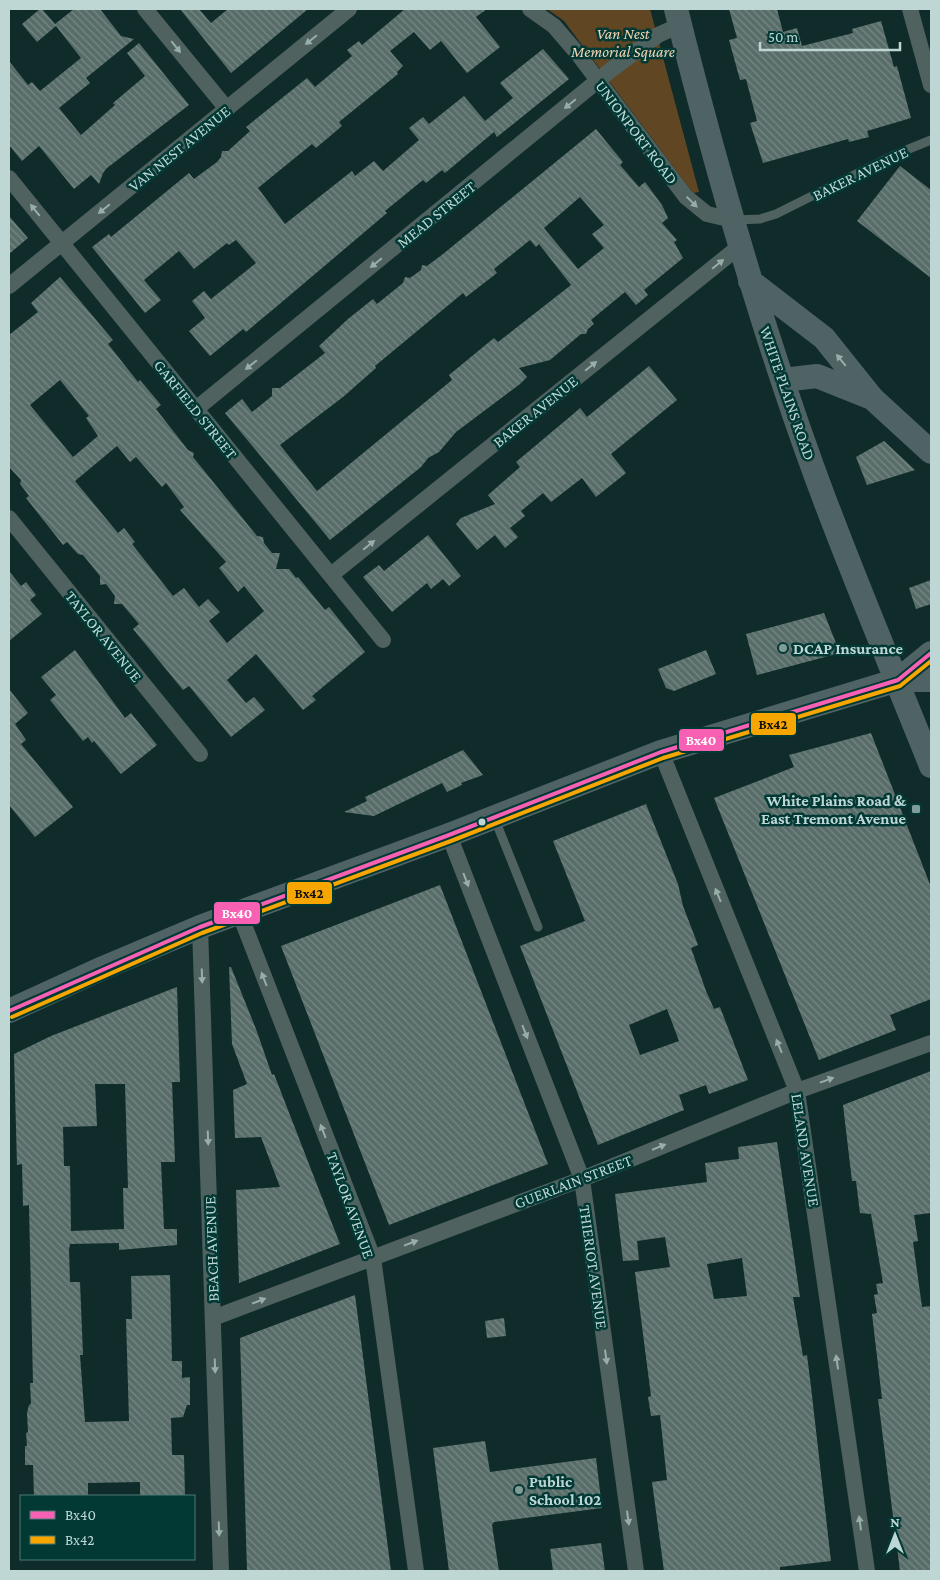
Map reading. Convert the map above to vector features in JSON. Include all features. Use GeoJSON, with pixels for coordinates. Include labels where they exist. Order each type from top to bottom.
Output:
{"type":"FeatureCollection","features":[{"type":"Feature","properties":{"kind":"main road","name":"WHITE PLAINS ROAD"},"geometry":{"type":"LineString","coordinates":[[678,17],[750,281],[814,472],[931,766]]}},
{"type":"Feature","properties":{"kind":"main road"},"geometry":{"type":"LineString","coordinates":[[750,281],[824,338],[872,398],[925,446]]}},
{"type":"Feature","properties":{"kind":"main road"},"geometry":{"type":"LineString","coordinates":[[783,380],[817,376],[872,398]]}},
{"type":"Feature","properties":{"kind":"main road"},"geometry":{"type":"LineString","coordinates":[[898,680],[931,653]]}},
{"type":"Feature","properties":{"kind":"main road"},"geometry":{"type":"LineString","coordinates":[[9,1011],[103,968],[200,927],[449,835],[661,752],[898,680],[931,680]]}},
{"type":"Feature","properties":{"kind":"street"},"geometry":{"type":"LineString","coordinates":[[145,9],[227,109]]}},
{"type":"Feature","properties":{"kind":"street","name":"VAN NEST AVENUE"},"geometry":{"type":"LineString","coordinates":[[9,286],[349,9]]}},
{"type":"Feature","properties":{"kind":"street","name":"UNIONPORT ROAD"},"geometry":{"type":"LineString","coordinates":[[530,9],[554,26],[686,197],[707,214],[733,220]]}},
{"type":"Feature","properties":{"kind":"street"},"geometry":{"type":"LineString","coordinates":[[544,9],[554,26]]}},
{"type":"Feature","properties":{"kind":"street"},"geometry":{"type":"LineString","coordinates":[[910,9],[931,85]]}},
{"type":"Feature","properties":{"kind":"street","name":"MEAD STREET"},"geometry":{"type":"LineString","coordinates":[[196,409],[678,17]]}},
{"type":"Feature","properties":{"kind":"street","name":"GARFIELD STREET"},"geometry":{"type":"LineString","coordinates":[[9,178],[383,640]]}},
{"type":"Feature","properties":{"kind":"street","name":"BAKER AVENUE"},"geometry":{"type":"LineString","coordinates":[[331,575],[740,246]]}},
{"type":"Feature","properties":{"kind":"street","name":"TAYLOR AVENUE"},"geometry":{"type":"LineString","coordinates":[[9,518],[200,754]]}},
{"type":"Feature","properties":{"kind":"street","name":"LELAND AVENUE"},"geometry":{"type":"LineString","coordinates":[[661,752],[798,1091],[867,1571]]}},
{"type":"Feature","properties":{"kind":"street","name":"THIERIOT AVENUE"},"geometry":{"type":"LineString","coordinates":[[449,835],[582,1179],[636,1571]]}},
{"type":"Feature","properties":{"kind":"street","name":"TAYLOR AVENUE"},"geometry":{"type":"LineString","coordinates":[[239,912],[373,1258],[416,1571]]}},
{"type":"Feature","properties":{"kind":"street","name":"BEACH AVENUE"},"geometry":{"type":"LineString","coordinates":[[200,927],[221,1571]]}},
{"type":"Feature","properties":{"kind":"street","name":"GUERLAIN STREET"},"geometry":{"type":"LineString","coordinates":[[213,1318],[582,1179],[798,1091],[931,1043]]}},
{"type":"Feature","properties":{"kind":"lane","name":"BAKER AVENUE"},"geometry":{"type":"LineString","coordinates":[[733,220],[760,218],[776,214],[894,155],[931,140]]}},
{"type":"Feature","properties":{"kind":"lane"},"geometry":{"type":"LineString","coordinates":[[494,817],[538,927]]}},
{"type":"Feature","properties":{"kind":"green space","name":"Van Nest Memorial Square"},"geometry":{"type":"Polygon","coordinates":[[[547,9],[650,9],[699,192],[693,193],[564,21],[547,9]]]}},
{"type":"Feature","properties":{"kind":"building"},"geometry":{"type":"Polygon","coordinates":[[[40,9],[55,24],[74,9],[100,9],[121,36],[134,39],[86,78],[90,83],[59,108],[81,135],[115,105],[113,103],[145,76],[127,53],[139,43],[189,105],[107,168],[99,184],[91,175],[74,189],[39,146],[22,161],[9,145],[9,61],[28,85],[32,82],[40,91],[81,58],[56,26],[37,42],[22,24],[40,9]]]}},
{"type":"Feature","properties":{"kind":"building"},"geometry":{"type":"Polygon","coordinates":[[[180,9],[199,9],[211,23],[228,9],[308,9],[231,73],[180,9]]]}},
{"type":"Feature","properties":{"kind":"building"},"geometry":{"type":"Polygon","coordinates":[[[405,9],[487,9],[476,17],[500,47],[467,73],[441,41],[430,50],[414,32],[390,51],[403,66],[397,72],[398,74],[339,122],[342,126],[316,148],[312,144],[258,188],[285,224],[352,171],[355,176],[374,161],[383,171],[419,140],[409,128],[423,117],[429,124],[464,96],[485,121],[513,98],[500,83],[543,49],[569,79],[497,137],[494,132],[445,173],[442,170],[426,183],[423,180],[385,211],[387,213],[246,332],[243,329],[210,356],[189,331],[205,318],[192,301],[204,291],[211,299],[256,263],[236,240],[229,245],[227,243],[194,269],[179,251],[144,280],[161,300],[145,313],[92,247],[109,234],[111,237],[189,173],[194,179],[217,162],[221,157],[222,151],[228,151],[250,131],[246,127],[307,78],[315,87],[352,56],[347,50],[359,41],[362,45],[405,9]]]}},
{"type":"Feature","properties":{"kind":"building"},"geometry":{"type":"Polygon","coordinates":[[[729,9],[777,9],[783,32],[797,28],[802,46],[853,33],[852,29],[881,21],[894,67],[897,66],[911,118],[867,131],[869,137],[849,142],[848,139],[763,163],[750,123],[757,121],[746,79],[740,80],[729,40],[737,38],[729,9]]]}},
{"type":"Feature","properties":{"kind":"building"},"geometry":{"type":"Polygon","coordinates":[[[596,129],[623,162],[620,165],[639,187],[645,182],[662,205],[668,218],[662,223],[677,240],[674,242],[683,258],[644,290],[648,295],[636,305],[625,292],[591,320],[594,324],[588,329],[586,334],[581,334],[550,360],[519,368],[527,377],[520,384],[456,432],[439,452],[428,458],[421,467],[330,540],[225,413],[242,399],[252,412],[272,396],[272,388],[280,388],[325,353],[319,346],[348,319],[373,299],[377,304],[403,283],[405,277],[410,278],[421,270],[422,265],[427,266],[596,129]],[[580,197],[544,228],[578,269],[604,248],[592,234],[604,225],[580,197]],[[530,240],[494,269],[497,273],[466,297],[463,293],[375,366],[376,368],[343,397],[280,445],[317,491],[452,380],[449,375],[494,338],[498,342],[571,285],[539,244],[536,247],[530,240]]]}},
{"type":"Feature","properties":{"kind":"building"},"geometry":{"type":"Polygon","coordinates":[[[900,166],[931,190],[931,278],[857,221],[900,166]]]}},
{"type":"Feature","properties":{"kind":"building"},"geometry":{"type":"Polygon","coordinates":[[[9,216],[28,238],[9,254],[9,216]]]}},
{"type":"Feature","properties":{"kind":"building"},"geometry":{"type":"Polygon","coordinates":[[[60,277],[113,340],[108,344],[138,382],[140,380],[161,405],[156,409],[188,450],[194,453],[193,457],[257,536],[263,537],[264,543],[272,553],[280,553],[276,569],[289,569],[296,578],[298,577],[325,610],[329,607],[365,652],[312,696],[316,700],[303,710],[256,654],[227,680],[246,703],[254,697],[265,710],[231,737],[189,686],[183,690],[133,629],[139,624],[122,604],[114,604],[115,596],[106,584],[100,585],[100,576],[83,555],[78,554],[67,542],[63,545],[26,498],[29,496],[20,484],[21,480],[9,467],[9,335],[38,312],[31,303],[60,277]],[[60,380],[30,405],[73,457],[98,436],[86,418],[89,416],[60,380]],[[117,446],[75,481],[118,533],[124,528],[135,542],[132,544],[173,596],[184,588],[199,607],[208,599],[220,612],[209,621],[227,643],[264,611],[244,586],[238,592],[219,568],[226,562],[180,510],[184,507],[166,483],[162,487],[136,457],[130,462],[117,446]]]}},
{"type":"Feature","properties":{"kind":"building"},"geometry":{"type":"Polygon","coordinates":[[[649,366],[677,400],[611,454],[626,473],[596,497],[582,478],[551,502],[543,493],[521,511],[525,516],[510,528],[518,537],[505,548],[495,535],[477,550],[456,524],[461,518],[495,504],[488,495],[520,467],[516,462],[580,408],[587,417],[649,366]]]}},
{"type":"Feature","properties":{"kind":"building"},"geometry":{"type":"Polygon","coordinates":[[[884,441],[915,470],[867,485],[856,457],[884,441]]]}},
{"type":"Feature","properties":{"kind":"building"},"geometry":{"type":"Polygon","coordinates":[[[428,535],[461,576],[449,586],[443,579],[431,589],[427,583],[392,612],[363,577],[379,565],[384,571],[428,535]]]}},
{"type":"Feature","properties":{"kind":"building"},"geometry":{"type":"Polygon","coordinates":[[[9,571],[21,586],[26,582],[36,595],[30,600],[42,614],[9,641],[9,571]]]}},
{"type":"Feature","properties":{"kind":"building"},"geometry":{"type":"Polygon","coordinates":[[[931,580],[931,604],[916,609],[909,588],[931,580]]]}},
{"type":"Feature","properties":{"kind":"building"},"geometry":{"type":"Polygon","coordinates":[[[824,613],[840,653],[757,675],[746,634],[824,613]]]}},
{"type":"Feature","properties":{"kind":"building"},"geometry":{"type":"Polygon","coordinates":[[[75,650],[125,718],[131,713],[157,745],[121,774],[94,741],[92,743],[88,737],[83,741],[50,700],[56,695],[41,677],[75,650]]]}},
{"type":"Feature","properties":{"kind":"building"},"geometry":{"type":"Polygon","coordinates":[[[706,650],[716,674],[674,691],[666,688],[658,669],[706,650]]]}},
{"type":"Feature","properties":{"kind":"building"},"geometry":{"type":"Polygon","coordinates":[[[9,689],[28,713],[15,724],[26,740],[21,744],[73,807],[35,837],[9,805],[9,689]]]}},
{"type":"Feature","properties":{"kind":"building"},"geometry":{"type":"Polygon","coordinates":[[[871,733],[931,887],[931,999],[890,1015],[896,1030],[819,1060],[714,798],[794,767],[789,755],[871,733]]]}},
{"type":"Feature","properties":{"kind":"building"},"geometry":{"type":"Polygon","coordinates":[[[463,750],[483,775],[461,783],[462,785],[447,792],[442,783],[374,816],[344,812],[367,801],[365,797],[463,750]]]}},
{"type":"Feature","properties":{"kind":"building"},"geometry":{"type":"Polygon","coordinates":[[[646,804],[678,884],[683,906],[698,945],[691,948],[706,991],[714,1009],[720,1007],[748,1080],[709,1094],[706,1085],[679,1095],[684,1110],[598,1145],[520,946],[585,921],[553,841],[646,804]],[[667,1009],[629,1025],[640,1055],[679,1041],[667,1009]]]}},
{"type":"Feature","properties":{"kind":"building"},"geometry":{"type":"Polygon","coordinates":[[[440,885],[548,1164],[389,1225],[281,946],[440,885]]]}},
{"type":"Feature","properties":{"kind":"building"},"geometry":{"type":"Polygon","coordinates":[[[229,967],[231,967],[256,1029],[272,1075],[274,1074],[340,1244],[239,1283],[236,1190],[280,1187],[261,1137],[235,1138],[233,1090],[247,1084],[232,1044],[229,967]]]}},
{"type":"Feature","properties":{"kind":"building"},"geometry":{"type":"Polygon","coordinates":[[[177,987],[180,1082],[172,1082],[175,1162],[161,1162],[164,1229],[177,1229],[177,1245],[119,1250],[119,1243],[70,1244],[69,1250],[70,1282],[80,1282],[83,1355],[80,1355],[85,1422],[129,1421],[126,1319],[132,1319],[131,1276],[170,1275],[172,1361],[182,1361],[182,1378],[190,1377],[190,1405],[187,1405],[183,1417],[171,1418],[172,1455],[184,1455],[185,1495],[140,1495],[140,1482],[88,1483],[88,1495],[34,1495],[33,1465],[25,1465],[26,1433],[28,1432],[27,1413],[31,1404],[30,1383],[33,1383],[29,1205],[23,1206],[22,1164],[17,1165],[14,1054],[51,1036],[177,987]],[[95,1084],[97,1126],[63,1127],[64,1166],[70,1166],[71,1231],[124,1229],[123,1188],[128,1188],[125,1084],[95,1084]]]}},
{"type":"Feature","properties":{"kind":"building"},"geometry":{"type":"Polygon","coordinates":[[[931,1071],[931,1213],[914,1215],[918,1241],[913,1242],[922,1307],[931,1306],[931,1571],[900,1571],[878,1399],[882,1399],[872,1314],[877,1313],[874,1295],[878,1294],[876,1284],[883,1283],[871,1214],[860,1213],[856,1181],[852,1181],[843,1105],[931,1071]]]}},
{"type":"Feature","properties":{"kind":"building"},"geometry":{"type":"Polygon","coordinates":[[[777,1142],[800,1297],[793,1297],[803,1356],[807,1355],[831,1561],[780,1567],[780,1571],[664,1571],[652,1482],[667,1480],[660,1415],[651,1416],[648,1397],[651,1396],[635,1272],[670,1267],[665,1237],[637,1241],[639,1260],[623,1261],[615,1194],[707,1182],[705,1163],[739,1159],[738,1147],[777,1142]],[[742,1258],[707,1264],[714,1299],[747,1296],[742,1258]]]}},
{"type":"Feature","properties":{"kind":"building"},"geometry":{"type":"Polygon","coordinates":[[[355,1295],[391,1571],[247,1571],[240,1338],[355,1295]]]}},
{"type":"Feature","properties":{"kind":"building"},"geometry":{"type":"Polygon","coordinates":[[[504,1318],[506,1336],[487,1338],[485,1321],[504,1318]]]}},
{"type":"Feature","properties":{"kind":"building","name":"Public School 102"},"geometry":{"type":"Polygon","coordinates":[[[485,1441],[490,1472],[596,1458],[602,1508],[494,1522],[492,1525],[499,1571],[449,1571],[433,1448],[485,1441]]]}},
{"type":"Feature","properties":{"kind":"building","name":"Public School 102"},"geometry":{"type":"Polygon","coordinates":[[[601,1543],[605,1571],[553,1571],[550,1549],[601,1543]]]}},
{"type":"Feature","properties":{"kind":"transit line","name":"Bx40"},"geometry":{"type":"LineString","coordinates":[[9,1011],[200,927],[449,835],[661,752],[898,680],[931,653]]}},
{"type":"Feature","properties":{"kind":"transit line","name":"Bx42"},"geometry":{"type":"LineString","coordinates":[[12,1017],[202,933],[451,841],[663,758],[900,686],[931,661]]}},
{"type":"Feature","properties":{"kind":"place","name":"DCAP Insurance"},"geometry":{"type":"Point","coordinates":[783,648]}},
{"type":"Feature","properties":{"kind":"place","name":"White Plains Road & East Tremont Avenue"},"geometry":{"type":"Point","coordinates":[916,809]}},
{"type":"Feature","properties":{"kind":"place","name":"Public School 102"},"geometry":{"type":"Point","coordinates":[519,1490]}}]}
